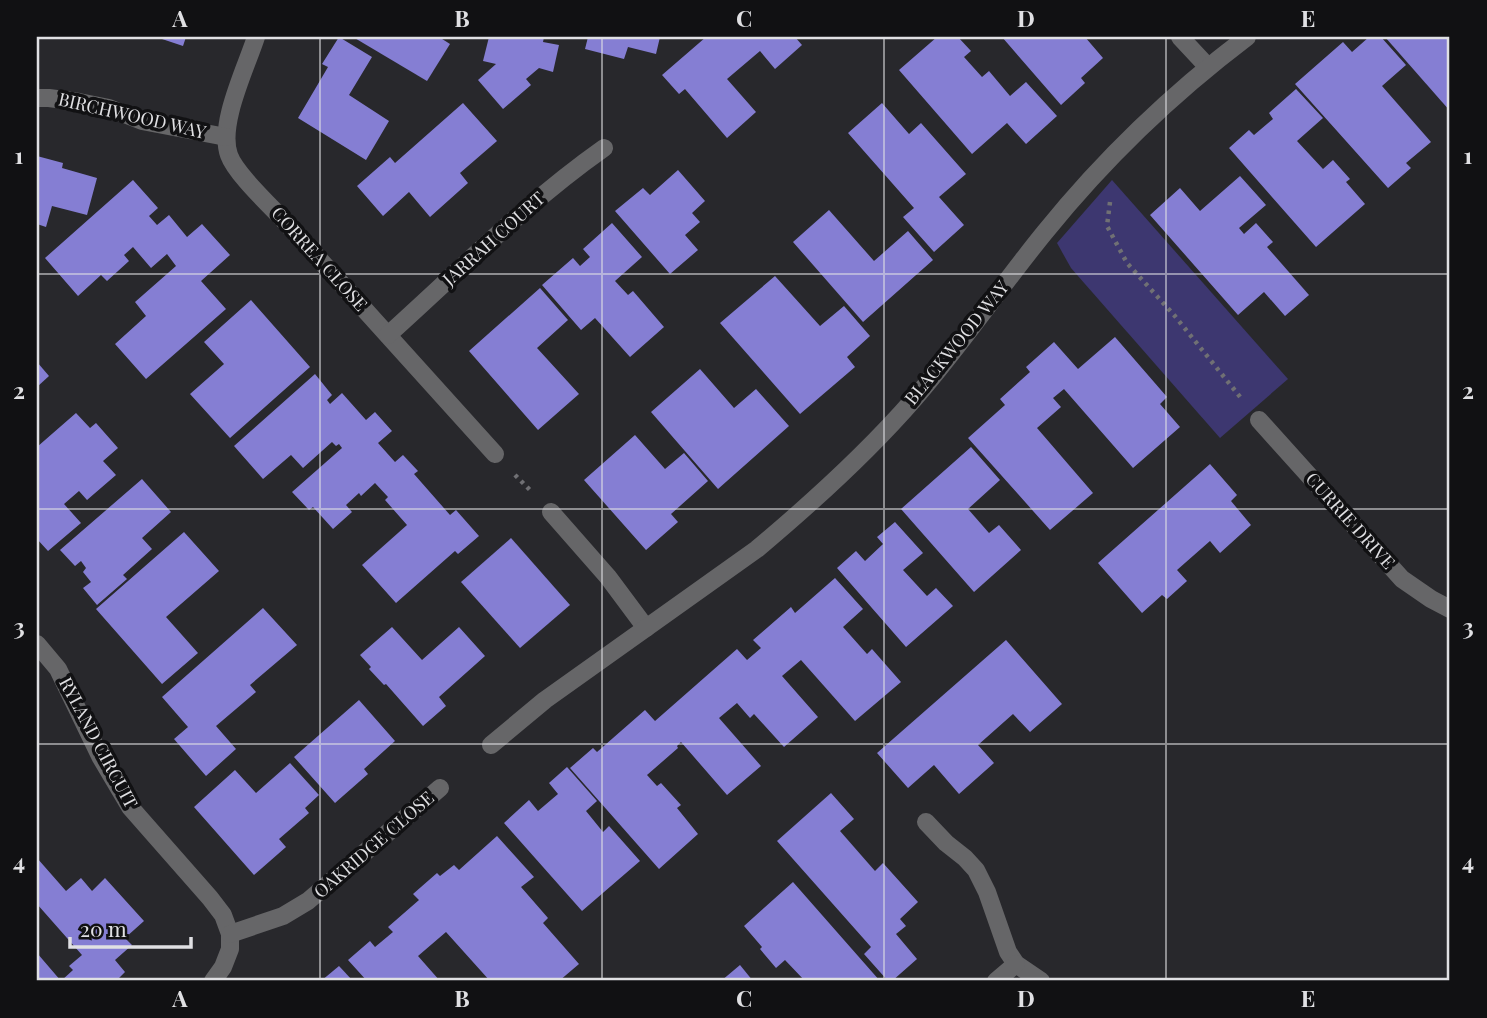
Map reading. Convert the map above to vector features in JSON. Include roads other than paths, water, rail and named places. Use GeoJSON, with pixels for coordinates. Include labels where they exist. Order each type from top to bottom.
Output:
{"type":"FeatureCollection","features":[{"type":"Feature","properties":{"kind":"street"},"geometry":{"type":"LineString","coordinates":[[226,137],[227,119],[256,37]]}},
{"type":"Feature","properties":{"kind":"street"},"geometry":{"type":"LineString","coordinates":[[1180,37],[1208,67]]}},
{"type":"Feature","properties":{"kind":"street","name":"BLACKWOOD WAY"},"geometry":{"type":"LineString","coordinates":[[491,745],[545,700],[757,549],[855,461],[916,397],[1045,232],[1097,173],[1153,116],[1208,67],[1247,37]]}},
{"type":"Feature","properties":{"kind":"street","name":"BIRCHWOOD WAY"},"geometry":{"type":"LineString","coordinates":[[37,98],[109,108],[142,121],[226,137]]}},
{"type":"Feature","properties":{"kind":"street","name":"CORREA CLOSE"},"geometry":{"type":"LineString","coordinates":[[226,137],[229,154],[238,171],[495,454]]}},
{"type":"Feature","properties":{"kind":"street","name":"JARRAH COURT"},"geometry":{"type":"LineString","coordinates":[[388,335],[541,196],[604,148]]}},
{"type":"Feature","properties":{"kind":"street","name":"CURRIE DRIVE"},"geometry":{"type":"LineString","coordinates":[[1259,420],[1402,579],[1450,609]]}},
{"type":"Feature","properties":{"kind":"street"},"geometry":{"type":"LineString","coordinates":[[551,512],[608,577],[646,628]]}},
{"type":"Feature","properties":{"kind":"street","name":"RYLAND CIRCUIT"},"geometry":{"type":"LineString","coordinates":[[37,644],[58,669],[102,758],[130,807],[210,898],[223,915],[230,934]]}},
{"type":"Feature","properties":{"kind":"street","name":"OAKRIDGE CLOSE"},"geometry":{"type":"LineString","coordinates":[[230,934],[283,916],[308,901],[440,788]]}},
{"type":"Feature","properties":{"kind":"street"},"geometry":{"type":"LineString","coordinates":[[926,822],[976,870],[987,892],[1008,952],[1016,964],[1041,981]]}},
{"type":"Feature","properties":{"kind":"street"},"geometry":{"type":"LineString","coordinates":[[213,981],[223,967],[230,949],[230,934]]}},
{"type":"Feature","properties":{"kind":"street"},"geometry":{"type":"LineString","coordinates":[[996,981],[1016,964]]}}]}
